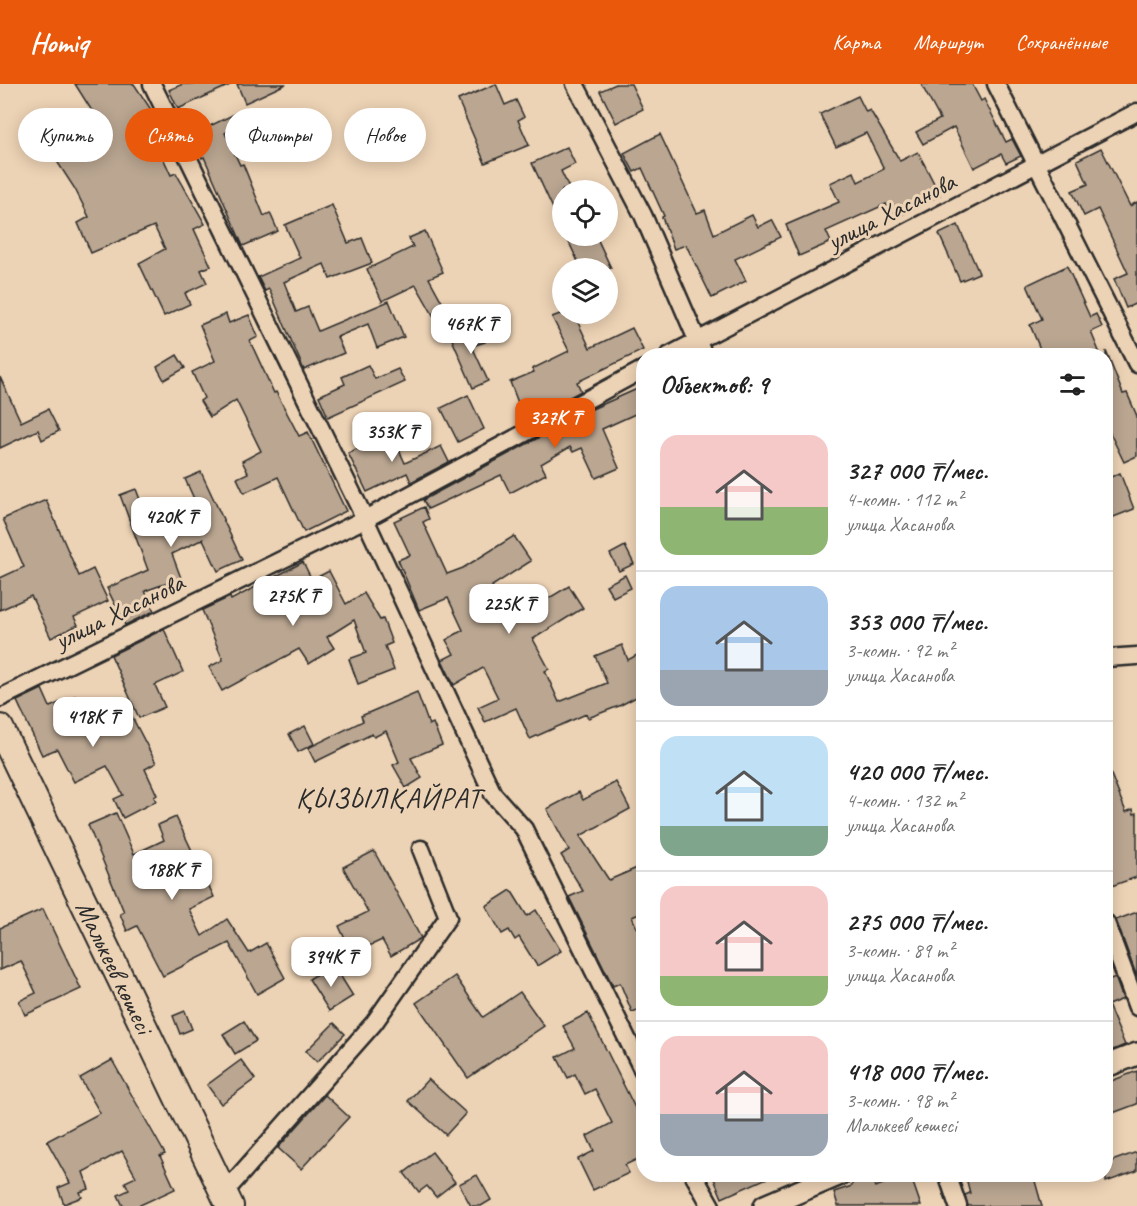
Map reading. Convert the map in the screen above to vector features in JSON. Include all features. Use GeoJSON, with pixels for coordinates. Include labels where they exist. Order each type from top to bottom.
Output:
{"type":"FeatureCollection","features":[{"type":"Feature","properties":{"kind":"main road","name":"Малькеев көшесі"},"geometry":{"type":"LineString","coordinates":[[0,728],[227,1199]]}},
{"type":"Feature","properties":{"kind":"street"},"geometry":{"type":"LineString","coordinates":[[152,84],[365,519],[493,794],[524,829],[636,1057]]}},
{"type":"Feature","properties":{"kind":"street"},"geometry":{"type":"LineString","coordinates":[[575,84],[643,215],[688,313],[700,348]]}},
{"type":"Feature","properties":{"kind":"street"},"geometry":{"type":"LineString","coordinates":[[996,84],[1137,364]]}},
{"type":"Feature","properties":{"kind":"street","name":"улица Хасанова"},"geometry":{"type":"LineString","coordinates":[[682,348],[1137,112]]}},
{"type":"Feature","properties":{"kind":"street","name":"улица Хасанова"},"geometry":{"type":"LineString","coordinates":[[0,698],[365,519],[636,373]]}},
{"type":"Feature","properties":{"kind":"street"},"geometry":{"type":"LineString","coordinates":[[1113,658],[1137,656]]}},
{"type":"Feature","properties":{"kind":"street"},"geometry":{"type":"LineString","coordinates":[[227,1199],[374,1023],[448,917],[421,849]]}},
{"type":"Feature","properties":{"kind":"street"},"geometry":{"type":"LineString","coordinates":[[1113,942],[1137,1007]]}},
{"type":"Feature","properties":{"kind":"street"},"geometry":{"type":"LineString","coordinates":[[1113,1063],[1137,1053]]}},
{"type":"Feature","properties":{"kind":"street"},"geometry":{"type":"LineString","coordinates":[[698,1182],[711,1206]]}},
{"type":"Feature","properties":{"kind":"street"},"geometry":{"type":"LineString","coordinates":[[765,1206],[821,1182]]}},
{"type":"Feature","properties":{"kind":"street"},"geometry":{"type":"LineString","coordinates":[[950,1182],[958,1206]]}},
{"type":"Feature","properties":{"kind":"building"},"geometry":{"type":"Polygon","coordinates":[[[75,84],[134,84],[150,108],[125,108],[125,162],[165,162],[171,175],[176,173],[205,224],[194,229],[211,266],[201,270],[207,283],[185,293],[190,304],[164,316],[139,263],[165,249],[154,226],[91,253],[78,223],[89,217],[57,162],[113,162],[113,108],[90,108],[75,84]]]}},
{"type":"Feature","properties":{"kind":"building"},"geometry":{"type":"Polygon","coordinates":[[[183,84],[232,84],[180,108],[178,108],[169,90],[183,84]]]}},
{"type":"Feature","properties":{"kind":"building"},"geometry":{"type":"Polygon","coordinates":[[[237,84],[286,84],[245,103],[237,84]]]}},
{"type":"Feature","properties":{"kind":"building"},"geometry":{"type":"Polygon","coordinates":[[[496,84],[505,105],[516,100],[524,117],[518,120],[529,145],[485,163],[458,100],[496,84]]]}},
{"type":"Feature","properties":{"kind":"building"},"geometry":{"type":"Polygon","coordinates":[[[616,84],[631,84],[643,109],[616,123],[600,91],[616,84]]]}},
{"type":"Feature","properties":{"kind":"building"},"geometry":{"type":"Polygon","coordinates":[[[921,84],[972,84],[981,101],[984,99],[1006,142],[1012,139],[1021,156],[1006,163],[1001,154],[974,168],[954,127],[923,144],[916,132],[940,119],[921,84]]]}},
{"type":"Feature","properties":{"kind":"building"},"geometry":{"type":"Polygon","coordinates":[[[858,96],[866,112],[870,110],[900,161],[918,152],[940,195],[893,219],[886,204],[826,231],[831,242],[799,256],[786,225],[839,202],[830,183],[854,172],[858,182],[884,169],[866,133],[836,147],[820,114],[858,96]]]}},
{"type":"Feature","properties":{"kind":"building"},"geometry":{"type":"Polygon","coordinates":[[[225,119],[225,162],[243,164],[264,216],[270,213],[278,231],[243,246],[206,162],[213,162],[213,124],[225,119]]]}},
{"type":"Feature","properties":{"kind":"building"},"geometry":{"type":"Polygon","coordinates":[[[660,134],[697,213],[705,210],[714,234],[752,215],[758,227],[772,220],[781,237],[735,259],[746,281],[712,298],[686,245],[674,249],[662,217],[664,216],[642,168],[634,172],[624,153],[660,134]]]}},
{"type":"Feature","properties":{"kind":"building"},"geometry":{"type":"Polygon","coordinates":[[[567,147],[575,164],[561,171],[565,180],[552,180],[552,206],[532,163],[567,147]]]}},
{"type":"Feature","properties":{"kind":"building"},"geometry":{"type":"Polygon","coordinates":[[[1101,148],[1130,206],[1137,202],[1137,303],[1126,308],[1114,279],[1128,273],[1098,209],[1084,216],[1072,191],[1088,184],[1077,160],[1101,148]]]}},
{"type":"Feature","properties":{"kind":"building"},"geometry":{"type":"Polygon","coordinates":[[[332,205],[348,243],[362,238],[372,263],[330,279],[324,264],[284,282],[296,312],[308,307],[318,331],[389,301],[404,337],[377,348],[368,324],[337,337],[344,353],[304,370],[269,289],[265,291],[258,277],[300,258],[285,225],[332,205]]]}},
{"type":"Feature","properties":{"kind":"building"},"geometry":{"type":"Polygon","coordinates":[[[958,225],[979,273],[960,281],[939,234],[958,225]]]}},
{"type":"Feature","properties":{"kind":"building"},"geometry":{"type":"Polygon","coordinates":[[[425,231],[443,272],[429,278],[448,313],[436,320],[416,285],[382,301],[367,269],[413,247],[409,238],[425,231]]]}},
{"type":"Feature","properties":{"kind":"building"},"geometry":{"type":"Polygon","coordinates":[[[571,246],[601,246],[606,258],[576,258],[571,246]]]}},
{"type":"Feature","properties":{"kind":"building"},"geometry":{"type":"Polygon","coordinates":[[[1067,266],[1090,317],[1096,314],[1102,327],[1091,332],[1098,348],[1040,348],[1030,325],[1042,319],[1027,285],[1067,266]]]}},
{"type":"Feature","properties":{"kind":"building"},"geometry":{"type":"Polygon","coordinates":[[[226,314],[229,323],[249,315],[258,337],[250,341],[274,393],[276,392],[299,436],[308,432],[346,511],[304,532],[278,477],[244,493],[237,478],[248,473],[242,461],[261,451],[236,400],[210,417],[200,401],[204,398],[192,372],[215,361],[200,325],[226,314]]]}},
{"type":"Feature","properties":{"kind":"building"},"geometry":{"type":"Polygon","coordinates":[[[556,324],[579,324],[590,348],[632,328],[642,348],[636,348],[636,353],[577,382],[581,391],[555,405],[553,400],[522,413],[510,382],[534,372],[532,369],[569,351],[556,324]]]}},
{"type":"Feature","properties":{"kind":"building"},"geometry":{"type":"Polygon","coordinates":[[[480,327],[485,342],[472,346],[488,381],[473,388],[451,337],[480,327]]]}},
{"type":"Feature","properties":{"kind":"building"},"geometry":{"type":"Polygon","coordinates":[[[177,355],[185,368],[164,380],[157,367],[177,355]]]}},
{"type":"Feature","properties":{"kind":"building"},"geometry":{"type":"Polygon","coordinates":[[[368,365],[375,379],[398,369],[405,382],[328,417],[319,396],[345,384],[342,377],[368,365]]]}},
{"type":"Feature","properties":{"kind":"building"},"geometry":{"type":"Polygon","coordinates":[[[1113,369],[1123,394],[1127,393],[1137,416],[1137,456],[1124,462],[1113,439],[1113,369]]]}},
{"type":"Feature","properties":{"kind":"building"},"geometry":{"type":"Polygon","coordinates":[[[0,377],[21,422],[48,409],[59,431],[42,440],[38,430],[0,448],[0,377]]]}},
{"type":"Feature","properties":{"kind":"building"},"geometry":{"type":"Polygon","coordinates":[[[636,390],[636,414],[602,429],[619,468],[596,478],[582,448],[573,452],[570,447],[541,464],[546,474],[510,493],[501,475],[428,509],[423,500],[592,409],[636,390]]]}},
{"type":"Feature","properties":{"kind":"building"},"geometry":{"type":"Polygon","coordinates":[[[468,395],[484,429],[458,442],[441,408],[468,395]]]}},
{"type":"Feature","properties":{"kind":"building"},"geometry":{"type":"Polygon","coordinates":[[[391,432],[405,463],[441,446],[449,462],[411,482],[407,473],[367,492],[348,453],[391,432]]]}},
{"type":"Feature","properties":{"kind":"building"},"geometry":{"type":"Polygon","coordinates":[[[201,472],[242,560],[218,571],[203,539],[172,554],[181,578],[145,591],[154,611],[125,625],[107,588],[148,570],[120,495],[136,489],[153,534],[200,512],[185,479],[201,472]]]}},
{"type":"Feature","properties":{"kind":"building"},"geometry":{"type":"Polygon","coordinates":[[[1120,473],[1134,509],[1113,517],[1113,476],[1120,473]]]}},
{"type":"Feature","properties":{"kind":"building"},"geometry":{"type":"Polygon","coordinates":[[[46,500],[79,576],[93,569],[108,601],[74,617],[78,625],[51,638],[31,596],[0,610],[0,578],[24,567],[3,519],[46,500]]]}},
{"type":"Feature","properties":{"kind":"building"},"geometry":{"type":"Polygon","coordinates":[[[424,507],[429,519],[423,522],[447,574],[463,568],[514,536],[531,561],[492,586],[508,623],[569,586],[583,608],[533,639],[549,669],[545,671],[559,702],[607,683],[595,656],[622,645],[628,660],[636,656],[636,697],[588,718],[586,714],[530,739],[516,708],[485,722],[478,707],[498,698],[483,668],[454,685],[442,660],[454,654],[446,640],[463,630],[448,598],[419,610],[398,560],[410,555],[394,521],[424,507]]]}},
{"type":"Feature","properties":{"kind":"building"},"geometry":{"type":"Polygon","coordinates":[[[625,546],[634,564],[619,571],[610,554],[625,546]]]}},
{"type":"Feature","properties":{"kind":"building"},"geometry":{"type":"Polygon","coordinates":[[[303,562],[312,580],[329,571],[346,604],[364,593],[380,620],[383,619],[392,643],[385,646],[394,670],[358,684],[349,659],[366,653],[354,620],[327,637],[334,648],[309,664],[299,649],[222,691],[209,667],[223,660],[202,610],[230,597],[231,600],[303,562]]]}},
{"type":"Feature","properties":{"kind":"building"},"geometry":{"type":"Polygon","coordinates":[[[625,575],[631,588],[613,597],[606,585],[625,575]]]}},
{"type":"Feature","properties":{"kind":"building"},"geometry":{"type":"Polygon","coordinates":[[[164,629],[183,672],[155,685],[165,707],[139,718],[111,655],[164,629]]]}},
{"type":"Feature","properties":{"kind":"building"},"geometry":{"type":"Polygon","coordinates":[[[42,689],[50,707],[75,696],[93,735],[131,715],[156,763],[145,769],[157,795],[154,797],[156,801],[123,818],[114,799],[123,795],[107,766],[74,782],[57,749],[42,755],[17,701],[42,689]]]}},
{"type":"Feature","properties":{"kind":"building"},"geometry":{"type":"Polygon","coordinates":[[[417,692],[429,725],[433,723],[442,745],[411,758],[422,778],[406,788],[393,765],[399,762],[386,731],[374,737],[372,734],[315,762],[308,748],[363,721],[361,716],[417,692]]]}},
{"type":"Feature","properties":{"kind":"building"},"geometry":{"type":"Polygon","coordinates":[[[305,726],[314,744],[298,752],[289,734],[305,726]]]}},
{"type":"Feature","properties":{"kind":"building"},"geometry":{"type":"Polygon","coordinates":[[[1113,780],[1126,812],[1133,809],[1134,814],[1137,813],[1137,877],[1113,886],[1113,780]]]}},
{"type":"Feature","properties":{"kind":"building"},"geometry":{"type":"Polygon","coordinates":[[[616,782],[630,809],[580,836],[609,880],[636,868],[636,915],[632,917],[636,926],[636,1011],[632,1012],[620,983],[613,986],[569,897],[583,891],[561,855],[569,850],[547,809],[579,792],[583,800],[616,782]]]}},
{"type":"Feature","properties":{"kind":"building"},"geometry":{"type":"Polygon","coordinates":[[[116,813],[134,854],[164,840],[158,825],[176,817],[214,897],[189,909],[202,936],[227,919],[249,953],[266,943],[285,978],[257,994],[229,943],[163,976],[137,926],[127,931],[120,914],[124,912],[88,825],[116,813]]]}},
{"type":"Feature","properties":{"kind":"building"},"geometry":{"type":"Polygon","coordinates":[[[374,851],[421,938],[391,956],[382,940],[352,954],[339,926],[368,912],[343,867],[374,851]]]}},
{"type":"Feature","properties":{"kind":"building"},"geometry":{"type":"Polygon","coordinates":[[[511,890],[527,916],[536,910],[561,951],[537,966],[519,937],[515,940],[509,930],[502,934],[486,906],[511,890]]]}},
{"type":"Feature","properties":{"kind":"building"},"geometry":{"type":"Polygon","coordinates":[[[43,909],[81,989],[25,1015],[19,1001],[36,993],[21,961],[0,970],[0,928],[43,909]]]}},
{"type":"Feature","properties":{"kind":"building"},"geometry":{"type":"Polygon","coordinates":[[[1137,912],[1137,977],[1116,920],[1137,912]]]}},
{"type":"Feature","properties":{"kind":"building"},"geometry":{"type":"Polygon","coordinates":[[[333,964],[353,996],[329,1011],[309,979],[333,964]]]}},
{"type":"Feature","properties":{"kind":"building"},"geometry":{"type":"Polygon","coordinates":[[[455,976],[483,1017],[520,992],[544,1026],[468,1078],[416,1003],[455,976]]]}},
{"type":"Feature","properties":{"kind":"building"},"geometry":{"type":"Polygon","coordinates":[[[1115,977],[1123,999],[1113,1003],[1113,978],[1115,977]]]}},
{"type":"Feature","properties":{"kind":"building"},"geometry":{"type":"Polygon","coordinates":[[[185,1011],[192,1029],[180,1034],[173,1016],[185,1011]]]}},
{"type":"Feature","properties":{"kind":"building"},"geometry":{"type":"Polygon","coordinates":[[[588,1013],[636,1110],[636,1160],[625,1165],[629,1173],[593,1190],[578,1159],[594,1151],[587,1136],[612,1123],[595,1089],[585,1094],[575,1074],[568,1078],[557,1057],[575,1048],[563,1026],[588,1013]]]}},
{"type":"Feature","properties":{"kind":"building"},"geometry":{"type":"Polygon","coordinates":[[[1113,1017],[1125,1045],[1113,1050],[1113,1017]]]}},
{"type":"Feature","properties":{"kind":"building"},"geometry":{"type":"Polygon","coordinates":[[[244,1021],[256,1041],[235,1054],[223,1034],[244,1021]]]}},
{"type":"Feature","properties":{"kind":"building"},"geometry":{"type":"Polygon","coordinates":[[[334,1023],[345,1034],[317,1062],[306,1051],[334,1023]]]}},
{"type":"Feature","properties":{"kind":"building"},"geometry":{"type":"Polygon","coordinates":[[[112,1060],[165,1154],[160,1156],[175,1189],[138,1206],[123,1206],[118,1195],[129,1190],[125,1182],[136,1177],[122,1151],[83,1172],[89,1189],[80,1192],[82,1197],[64,1204],[58,1188],[70,1183],[47,1141],[100,1113],[80,1078],[112,1060]]]}},
{"type":"Feature","properties":{"kind":"building"},"geometry":{"type":"Polygon","coordinates":[[[241,1060],[255,1079],[221,1104],[207,1085],[241,1060]]]}},
{"type":"Feature","properties":{"kind":"building"},"geometry":{"type":"Polygon","coordinates":[[[1137,1071],[1137,1104],[1113,1113],[1113,1080],[1137,1071]]]}},
{"type":"Feature","properties":{"kind":"building"},"geometry":{"type":"Polygon","coordinates":[[[428,1079],[466,1113],[446,1135],[408,1101],[428,1079]]]}},
{"type":"Feature","properties":{"kind":"building"},"geometry":{"type":"Polygon","coordinates":[[[325,1095],[349,1117],[301,1169],[278,1148],[325,1095]]]}},
{"type":"Feature","properties":{"kind":"building"},"geometry":{"type":"Polygon","coordinates":[[[432,1152],[455,1182],[436,1197],[427,1186],[419,1192],[404,1173],[432,1152]]]}},
{"type":"Feature","properties":{"kind":"building"},"geometry":{"type":"Polygon","coordinates":[[[1137,1152],[1137,1171],[1113,1180],[1113,1161],[1137,1152]]]}},
{"type":"Feature","properties":{"kind":"building"},"geometry":{"type":"Polygon","coordinates":[[[477,1175],[491,1200],[481,1206],[471,1206],[459,1184],[477,1175]]]}},
{"type":"Feature","properties":{"kind":"building"},"geometry":{"type":"Polygon","coordinates":[[[715,1182],[758,1182],[722,1198],[715,1182]]]}},
{"type":"Feature","properties":{"kind":"building"},"geometry":{"type":"Polygon","coordinates":[[[852,1182],[873,1182],[875,1187],[888,1182],[913,1182],[921,1206],[838,1206],[834,1192],[852,1186],[852,1182]]]}},
{"type":"Feature","properties":{"kind":"building"},"geometry":{"type":"Polygon","coordinates":[[[967,1182],[1035,1182],[1042,1206],[968,1206],[965,1195],[970,1193],[967,1182]]]}},
{"type":"Feature","properties":{"kind":"district","name":"ҚЫЗЫЛҚАЙРАТ"},"geometry":{"type":"Point","coordinates":[389,798]}}]}
